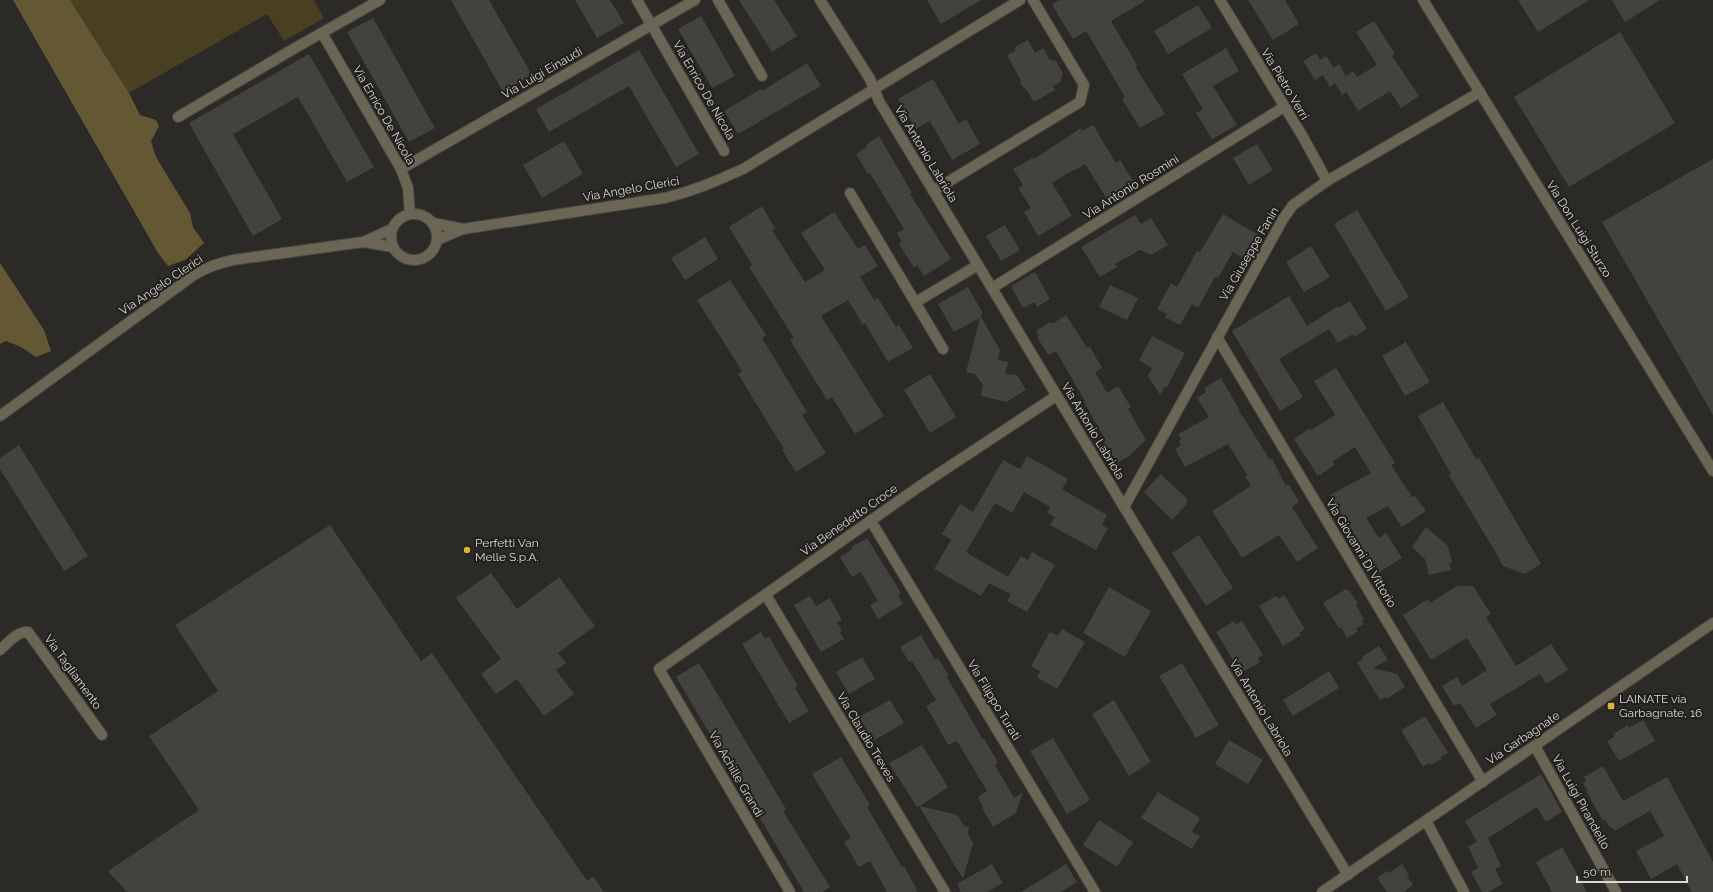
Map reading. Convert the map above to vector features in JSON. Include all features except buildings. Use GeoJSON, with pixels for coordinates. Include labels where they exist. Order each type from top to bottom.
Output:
{"type":"FeatureCollection","features":[{"type":"Feature","properties":{"kind":"street"},"geometry":{"type":"LineString","coordinates":[[178,117],[380,0]]}},
{"type":"Feature","properties":{"kind":"street","name":"Via Enrico De Nicola"},"geometry":{"type":"LineString","coordinates":[[637,0],[724,151]]}},
{"type":"Feature","properties":{"kind":"street","name":"Via Luigi Einaudi"},"geometry":{"type":"LineString","coordinates":[[401,169],[695,0]]}},
{"type":"Feature","properties":{"kind":"street"},"geometry":{"type":"LineString","coordinates":[[718,0],[762,76]]}},
{"type":"Feature","properties":{"kind":"street","name":"Via Antonio Labriola"},"geometry":{"type":"LineString","coordinates":[[820,0],[870,79],[878,100],[1056,396],[1348,875]]}},
{"type":"Feature","properties":{"kind":"street","name":"Via Angelo Clerici"},"geometry":{"type":"LineString","coordinates":[[437,240],[463,229],[618,206],[691,192],[743,169],[1020,0]]}},
{"type":"Feature","properties":{"kind":"street"},"geometry":{"type":"LineString","coordinates":[[933,191],[1080,102],[1084,85],[1033,0]]}},
{"type":"Feature","properties":{"kind":"street","name":"Via Pietro Verri"},"geometry":{"type":"LineString","coordinates":[[1220,0],[1327,181]]}},
{"type":"Feature","properties":{"kind":"street","name":"Via Don Luigi Sturzo"},"geometry":{"type":"LineString","coordinates":[[1424,0],[1713,471]]}},
{"type":"Feature","properties":{"kind":"street","name":"Via Enrico De Nicola"},"geometry":{"type":"LineString","coordinates":[[322,33],[401,169],[408,188],[410,214]]}},
{"type":"Feature","properties":{"kind":"street","name":"Via Giuseppe Fanin"},"geometry":{"type":"LineString","coordinates":[[1124,507],[1283,219],[1293,205],[1327,181],[1480,92]]}},
{"type":"Feature","properties":{"kind":"street","name":"Via Antonio Rosmini"},"geometry":{"type":"LineString","coordinates":[[992,288],[1284,107]]}},
{"type":"Feature","properties":{"kind":"street"},"geometry":{"type":"LineString","coordinates":[[850,193],[943,349]]}},
{"type":"Feature","properties":{"kind":"street"},"geometry":{"type":"LineString","coordinates":[[410,214],[423,215],[433,223],[437,234],[437,240],[431,253],[418,260],[403,258],[397,253],[391,242],[392,230],[399,219],[410,214]]}},
{"type":"Feature","properties":{"kind":"street","name":"Via Angelo Clerici"},"geometry":{"type":"LineString","coordinates":[[433,223],[463,229]]}},
{"type":"Feature","properties":{"kind":"street","name":"Via Angelo Clerici"},"geometry":{"type":"LineString","coordinates":[[0,416],[194,275],[217,263],[363,242],[392,230]]}},
{"type":"Feature","properties":{"kind":"street","name":"Via Angelo Clerici"},"geometry":{"type":"LineString","coordinates":[[363,242],[393,247]]}},
{"type":"Feature","properties":{"kind":"street"},"geometry":{"type":"LineString","coordinates":[[916,302],[978,265]]}},
{"type":"Feature","properties":{"kind":"street","name":"Via Giovanni Di Vittorio"},"geometry":{"type":"LineString","coordinates":[[1217,337],[1483,782]]}},
{"type":"Feature","properties":{"kind":"street","name":"Via Benedetto Croce"},"geometry":{"type":"LineString","coordinates":[[659,669],[871,521],[1056,396]]}},
{"type":"Feature","properties":{"kind":"street","name":"Via Filippo Turati"},"geometry":{"type":"LineString","coordinates":[[871,521],[1095,892]]}},
{"type":"Feature","properties":{"kind":"street","name":"Via Claudio Treves"},"geometry":{"type":"LineString","coordinates":[[766,595],[945,892]]}},
{"type":"Feature","properties":{"kind":"street","name":"Via Garbagnate"},"geometry":{"type":"LineString","coordinates":[[1322,892],[1713,623]]}},
{"type":"Feature","properties":{"kind":"street","name":"Via Tagliamento"},"geometry":{"type":"LineString","coordinates":[[0,650],[18,635],[23,632],[28,632],[102,735]]}},
{"type":"Feature","properties":{"kind":"street","name":"Via Achille Grandi"},"geometry":{"type":"LineString","coordinates":[[659,669],[790,892]]}},
{"type":"Feature","properties":{"kind":"street","name":"Via Luigi Pirandello"},"geometry":{"type":"LineString","coordinates":[[1535,746],[1616,892]]}},
{"type":"Feature","properties":{"kind":"street"},"geometry":{"type":"LineString","coordinates":[[1426,821],[1464,892]]}},
{"type":"Feature","properties":{"kind":"shaded area"},"geometry":{"type":"Polygon","coordinates":[[[13,0],[70,0],[129,93],[140,115],[156,120],[159,126],[151,141],[156,157],[190,213],[193,227],[204,243],[185,260],[168,266],[158,253],[13,0]]]}},
{"type":"Feature","properties":{"kind":"shaded area"},"geometry":{"type":"Polygon","coordinates":[[[70,0],[314,0],[324,18],[284,41],[267,14],[129,93],[70,0]]]}},
{"type":"Feature","properties":{"kind":"shaded area"},"geometry":{"type":"Polygon","coordinates":[[[0,263],[44,330],[51,351],[36,357],[21,347],[6,341],[0,344],[0,263]]]}},
{"type":"Feature","properties":{"kind":"place","name":"Perfetti Van Melle S.p.A."},"geometry":{"type":"Point","coordinates":[467,550]}},
{"type":"Feature","properties":{"kind":"place","name":"LAINATE via Garbagnate, 16"},"geometry":{"type":"Point","coordinates":[1611,706]}}]}
